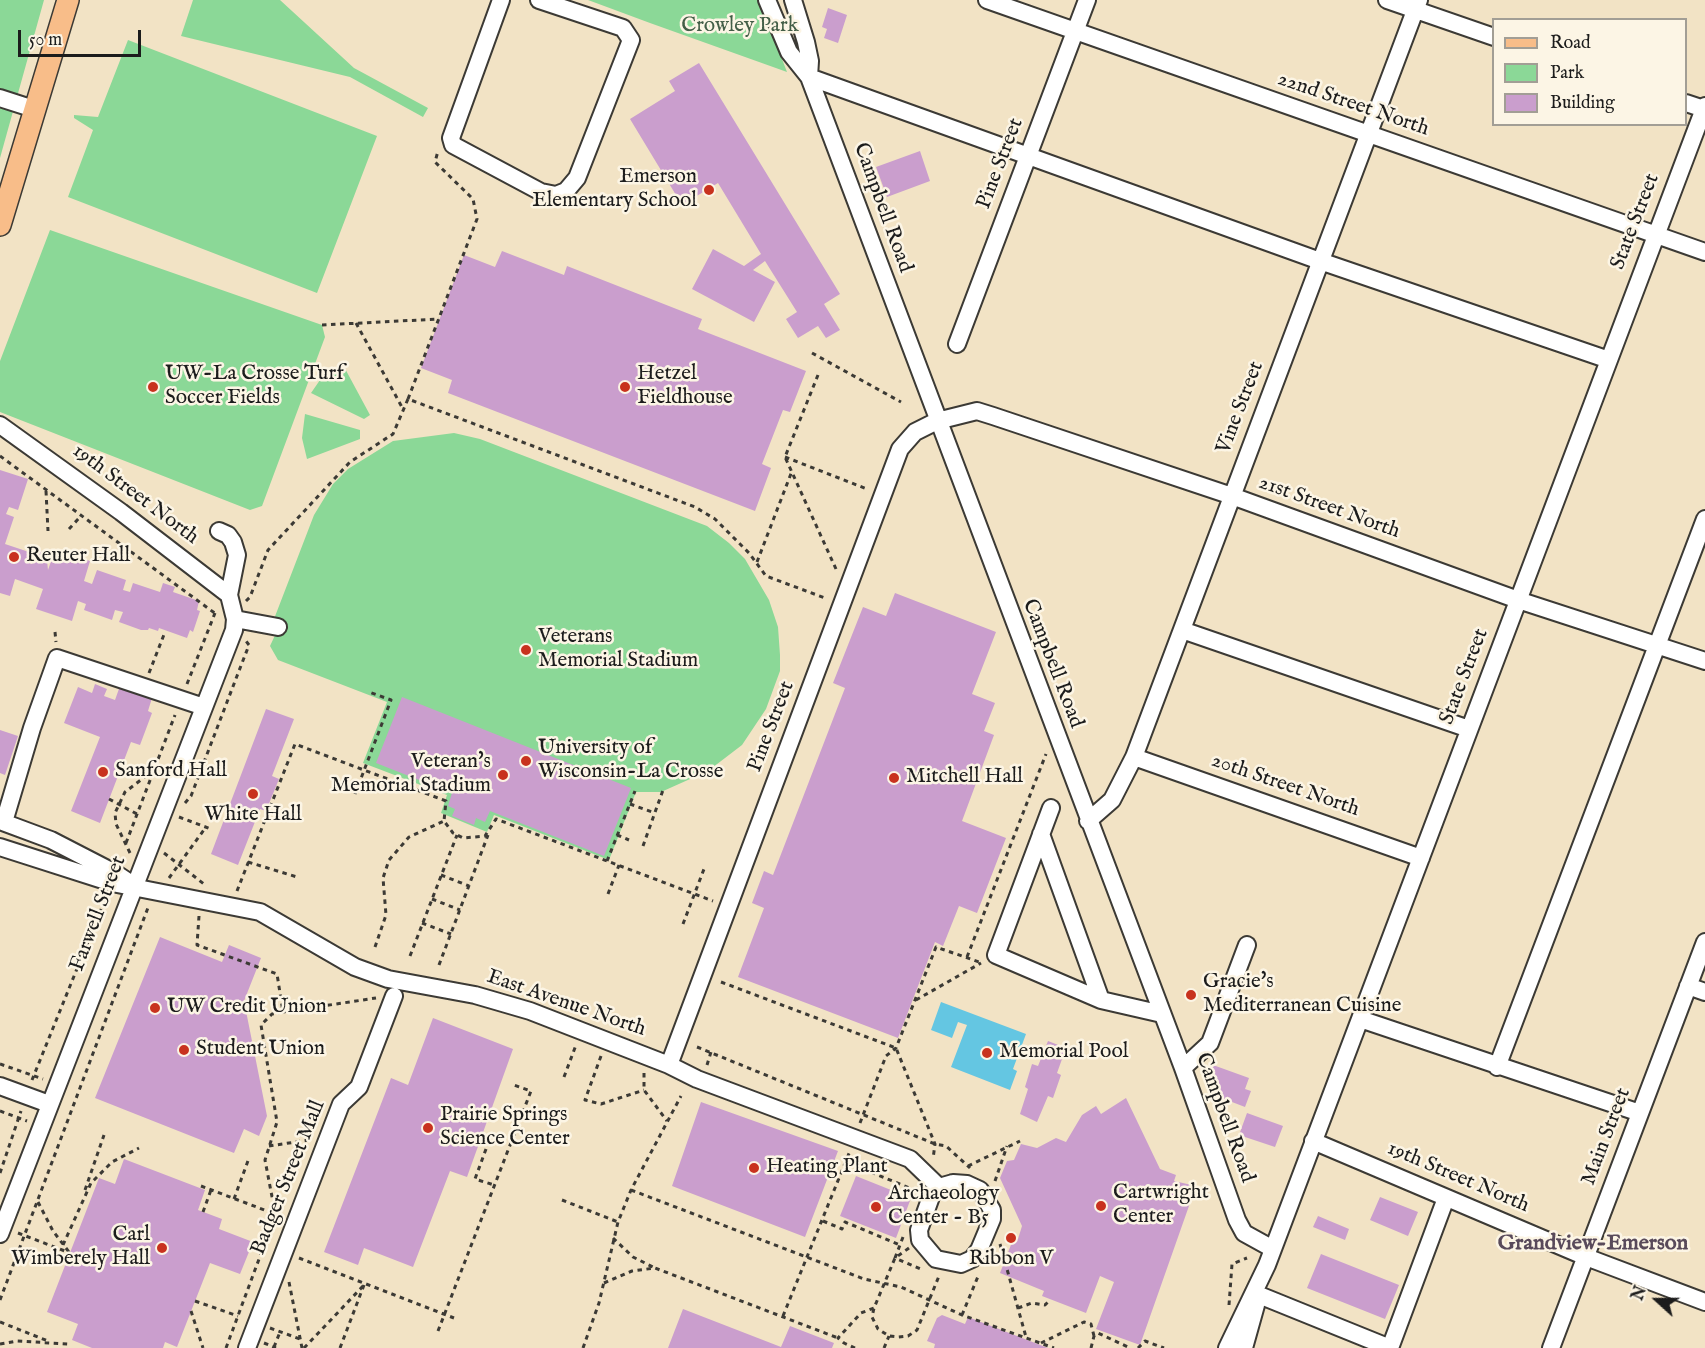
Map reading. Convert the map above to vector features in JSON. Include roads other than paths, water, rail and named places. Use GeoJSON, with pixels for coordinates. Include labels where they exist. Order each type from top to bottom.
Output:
{"type":"FeatureCollection","features":[{"type":"Feature","properties":{"kind":"main road"},"geometry":{"type":"LineString","coordinates":[[0,225],[68,0]]}},
{"type":"Feature","properties":{"kind":"street"},"geometry":{"type":"LineString","coordinates":[[501,0],[451,138],[453,145],[541,192],[556,195],[566,191],[577,178],[631,40],[623,28],[539,0]]}},
{"type":"Feature","properties":{"kind":"street","name":"Campbell Road"},"geometry":{"type":"LineString","coordinates":[[767,0],[789,52],[809,77],[1183,1068],[1237,1220],[1244,1233],[1270,1257]]}},
{"type":"Feature","properties":{"kind":"street","name":"Campbell Road"},"geometry":{"type":"LineString","coordinates":[[793,0],[810,61],[809,77]]}},
{"type":"Feature","properties":{"kind":"street","name":"22nd Street North"},"geometry":{"type":"LineString","coordinates":[[987,0],[1705,252]]}},
{"type":"Feature","properties":{"kind":"street","name":"Pine Street"},"geometry":{"type":"LineString","coordinates":[[957,344],[1087,0]]}},
{"type":"Feature","properties":{"kind":"street"},"geometry":{"type":"LineString","coordinates":[[1387,0],[1417,5],[1492,36]]}},
{"type":"Feature","properties":{"kind":"street","name":"Vine Street"},"geometry":{"type":"LineString","coordinates":[[1088,821],[1112,800],[1134,757],[1417,5]]}},
{"type":"Feature","properties":{"kind":"street"},"geometry":{"type":"LineString","coordinates":[[809,77],[1320,261],[1609,360]]}},
{"type":"Feature","properties":{"kind":"street"},"geometry":{"type":"LineString","coordinates":[[0,98],[34,109]]}},
{"type":"Feature","properties":{"kind":"street"},"geometry":{"type":"LineString","coordinates":[[1687,103],[1704,107]]}},
{"type":"Feature","properties":{"kind":"street","name":"State Street"},"geometry":{"type":"LineString","coordinates":[[1244,1348],[1270,1257],[1704,107]]}},
{"type":"Feature","properties":{"kind":"street","name":"21st Street North"},"geometry":{"type":"LineString","coordinates":[[937,421],[977,411],[1232,496],[1518,600],[1705,661]]}},
{"type":"Feature","properties":{"kind":"street","name":"Pine Street"},"geometry":{"type":"LineString","coordinates":[[669,1065],[900,449],[915,432],[937,421]]}},
{"type":"Feature","properties":{"kind":"street","name":"19th Street North"},"geometry":{"type":"LineString","coordinates":[[0,425],[121,512],[233,614]]}},
{"type":"Feature","properties":{"kind":"street"},"geometry":{"type":"LineString","coordinates":[[1497,1067],[1705,519]]}},
{"type":"Feature","properties":{"kind":"street","name":"Farwell Street"},"geometry":{"type":"LineString","coordinates":[[1,1230],[204,707],[233,614],[237,555],[228,535],[219,531]]}},
{"type":"Feature","properties":{"kind":"street"},"geometry":{"type":"LineString","coordinates":[[233,614],[278,627]]}},
{"type":"Feature","properties":{"kind":"street"},"geometry":{"type":"LineString","coordinates":[[1182,630],[1469,729]]}},
{"type":"Feature","properties":{"kind":"street"},"geometry":{"type":"LineString","coordinates":[[2,822],[57,658],[204,707]]}},
{"type":"Feature","properties":{"kind":"street","name":"20th Street North"},"geometry":{"type":"LineString","coordinates":[[1134,757],[1421,858]]}},
{"type":"Feature","properties":{"kind":"street"},"geometry":{"type":"LineString","coordinates":[[1051,808],[989,959],[1101,1000],[1162,1014]]}},
{"type":"Feature","properties":{"kind":"street","name":"East Avenue North"},"geometry":{"type":"LineString","coordinates":[[2,822],[51,840],[116,873],[133,886]]}},
{"type":"Feature","properties":{"kind":"street"},"geometry":{"type":"LineString","coordinates":[[1041,834],[1101,1000]]}},
{"type":"Feature","properties":{"kind":"street","name":"East Avenue North"},"geometry":{"type":"LineString","coordinates":[[0,848],[111,883],[158,886],[180,898],[233,905],[260,912],[328,953],[367,972],[388,979],[475,995],[530,1011],[669,1065],[697,1079],[910,1160],[939,1187]]}},
{"type":"Feature","properties":{"kind":"street","name":"Main Street"},"geometry":{"type":"LineString","coordinates":[[1551,1348],[1705,942]]}},
{"type":"Feature","properties":{"kind":"street"},"geometry":{"type":"LineString","coordinates":[[1183,1068],[1210,1043],[1247,945]]}},
{"type":"Feature","properties":{"kind":"street"},"geometry":{"type":"LineString","coordinates":[[1688,986],[1705,992]]}},
{"type":"Feature","properties":{"kind":"street","name":"Badger Street Mall"},"geometry":{"type":"LineString","coordinates":[[247,1348],[341,1104],[359,1087],[394,996]]}},
{"type":"Feature","properties":{"kind":"street"},"geometry":{"type":"LineString","coordinates":[[1360,1019],[1497,1067],[1640,1113]]}},
{"type":"Feature","properties":{"kind":"street"},"geometry":{"type":"LineString","coordinates":[[0,1086],[49,1104]]}},
{"type":"Feature","properties":{"kind":"street","name":"19th Street North"},"geometry":{"type":"LineString","coordinates":[[1313,1141],[1586,1257],[1705,1302]]}},
{"type":"Feature","properties":{"kind":"street"},"geometry":{"type":"LineString","coordinates":[[953,1183],[967,1184],[980,1190],[992,1210],[992,1219],[979,1250],[972,1259],[961,1264],[944,1263],[927,1251],[920,1240],[919,1230],[932,1194],[939,1187],[953,1183]]}},
{"type":"Feature","properties":{"kind":"street"},"geometry":{"type":"LineString","coordinates":[[1259,1295],[1390,1348],[1446,1197]]}},
{"type":"Feature","properties":{"kind":"street","name":"State Street"},"geometry":{"type":"LineString","coordinates":[[1227,1348],[1270,1257]]}},
{"type":"Feature","properties":{"kind":"water","name":"Memorial Pool"},"geometry":{"type":"Polygon","coordinates":[[[941,1002],[1026,1034],[1013,1069],[1017,1071],[1010,1090],[951,1067],[967,1025],[958,1022],[952,1038],[931,1030],[941,1002]]]}},
{"type":"Feature","properties":{"kind":"place","name":"Emerson Elementary School"},"geometry":{"type":"Point","coordinates":[709,190]}},
{"type":"Feature","properties":{"kind":"place","name":"UW-La Crosse Turf Soccer Fields"},"geometry":{"type":"Point","coordinates":[153,387]}},
{"type":"Feature","properties":{"kind":"place","name":"Hetzel Fieldhouse"},"geometry":{"type":"Point","coordinates":[625,387]}},
{"type":"Feature","properties":{"kind":"place","name":"Reuter Hall"},"geometry":{"type":"Point","coordinates":[14,557]}},
{"type":"Feature","properties":{"kind":"place","name":"Veterans Memorial Stadium"},"geometry":{"type":"Point","coordinates":[526,650]}},
{"type":"Feature","properties":{"kind":"place","name":"University of Wisconsin-La Crosse"},"geometry":{"type":"Point","coordinates":[526,761]}},
{"type":"Feature","properties":{"kind":"place","name":"Sanford Hall"},"geometry":{"type":"Point","coordinates":[103,772]}},
{"type":"Feature","properties":{"kind":"place","name":"Veteran's Memorial Stadium"},"geometry":{"type":"Point","coordinates":[503,775]}},
{"type":"Feature","properties":{"kind":"place","name":"Mitchell Hall"},"geometry":{"type":"Point","coordinates":[894,778]}},
{"type":"Feature","properties":{"kind":"place","name":"White Hall"},"geometry":{"type":"Point","coordinates":[253,794]}},
{"type":"Feature","properties":{"kind":"place","name":"Gracie's Mediterranean Cuisine"},"geometry":{"type":"Point","coordinates":[1191,995]}},
{"type":"Feature","properties":{"kind":"place","name":"UW Credit Union"},"geometry":{"type":"Point","coordinates":[155,1008]}},
{"type":"Feature","properties":{"kind":"place","name":"Student Union"},"geometry":{"type":"Point","coordinates":[184,1050]}},
{"type":"Feature","properties":{"kind":"place","name":"Memorial Pool"},"geometry":{"type":"Point","coordinates":[987,1053]}},
{"type":"Feature","properties":{"kind":"place","name":"Prairie Springs Science Center"},"geometry":{"type":"Point","coordinates":[428,1128]}},
{"type":"Feature","properties":{"kind":"place","name":"Heating Plant"},"geometry":{"type":"Point","coordinates":[754,1168]}},
{"type":"Feature","properties":{"kind":"place","name":"Cartwright Center"},"geometry":{"type":"Point","coordinates":[1101,1206]}},
{"type":"Feature","properties":{"kind":"place","name":"Archaeology Center - B5"},"geometry":{"type":"Point","coordinates":[876,1207]}},
{"type":"Feature","properties":{"kind":"place","name":"Ribbon V"},"geometry":{"type":"Point","coordinates":[1011,1238]}},
{"type":"Feature","properties":{"kind":"place","name":"Carl Wimberely Hall"},"geometry":{"type":"Point","coordinates":[162,1248]}},
{"type":"Feature","properties":{"kind":"district","name":"Grandview-Emerson"},"geometry":{"type":"Point","coordinates":[1593,1244]}},
{"type":"Feature","properties":{"kind":"park label","name":"Crowley Park"},"geometry":{"type":"Point","coordinates":[740,27]}}]}
